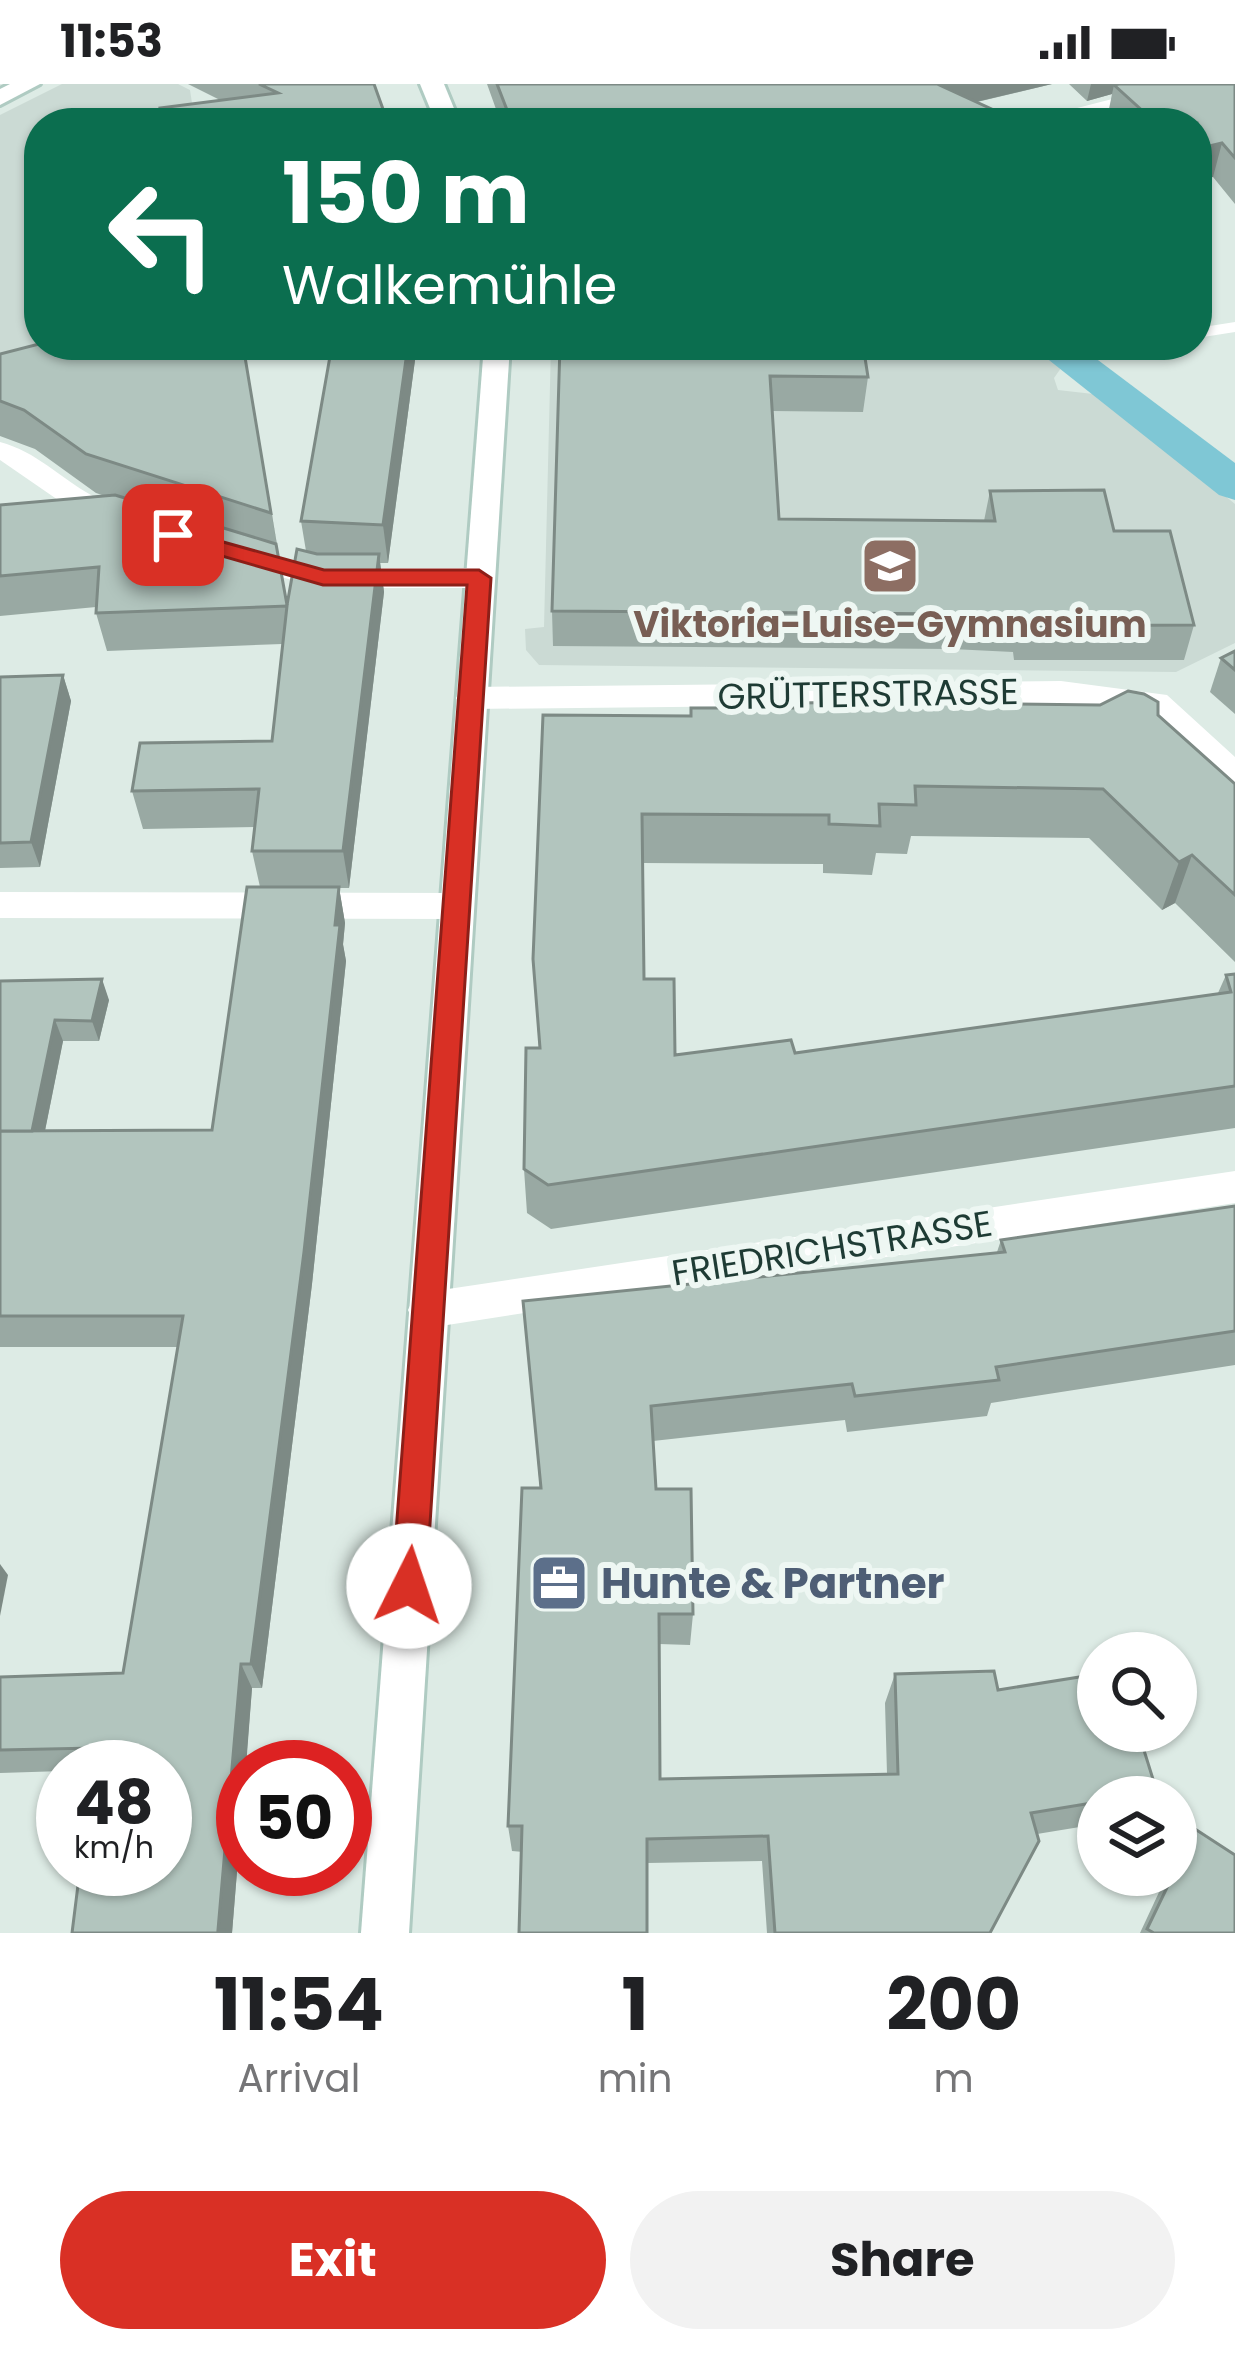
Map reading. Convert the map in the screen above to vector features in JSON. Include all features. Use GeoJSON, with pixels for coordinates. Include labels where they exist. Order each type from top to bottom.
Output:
{"type":"FeatureCollection","features":[{"type":"Feature","properties":{"kind":"street"},"geometry":{"type":"LineString","coordinates":[[0,98],[28,84]]}},
{"type":"Feature","properties":{"kind":"street"},"geometry":{"type":"LineString","coordinates":[[1104,108],[1198,84]]}},
{"type":"Feature","properties":{"kind":"street"},"geometry":{"type":"LineString","coordinates":[[385,1933],[496,360]]}},
{"type":"Feature","properties":{"kind":"street"},"geometry":{"type":"LineString","coordinates":[[0,452],[17,456],[84,504],[151,527]]}},
{"type":"Feature","properties":{"kind":"street"},"geometry":{"type":"LineString","coordinates":[[196,543],[323,578],[479,578]]}},
{"type":"Feature","properties":{"kind":"street","name":"GRÜTTERSTRASSE"},"geometry":{"type":"LineString","coordinates":[[472,698],[1061,692],[1124,696],[1156,704],[1235,776]]}},
{"type":"Feature","properties":{"kind":"street"},"geometry":{"type":"LineString","coordinates":[[0,905],[456,906]]}},
{"type":"Feature","properties":{"kind":"street","name":"FRIEDRICHSTRASSE"},"geometry":{"type":"LineString","coordinates":[[428,1310],[1235,1187]]}},
{"type":"Feature","properties":{"kind":"shaded area"},"geometry":{"type":"Polygon","coordinates":[[[62,84],[178,84],[190,90],[193,108],[24,108],[24,357],[0,377],[0,115],[62,84]]]}},
{"type":"Feature","properties":{"kind":"shaded area","name":"Viktoria-Luise-Gymnasium"},"geometry":{"type":"Polygon","coordinates":[[[551,360],[1065,360],[1054,378],[1058,390],[1102,395],[1235,504],[1235,643],[1176,672],[539,665],[526,650],[525,629],[544,627],[551,360]]]}},
{"type":"Feature","properties":{"kind":"building"},"geometry":{"type":"Polygon","coordinates":[[[259,84],[374,84],[383,108],[160,108],[278,93],[259,84]]]}},
{"type":"Feature","properties":{"kind":"building"},"geometry":{"type":"Polygon","coordinates":[[[497,84],[937,84],[989,108],[506,108],[497,84]]]}},
{"type":"Feature","properties":{"kind":"building"},"geometry":{"type":"Polygon","coordinates":[[[1235,84],[1235,158],[1222,143],[1212,145],[1212,108],[1139,108],[1114,85],[1235,84]]]}},
{"type":"Feature","properties":{"kind":"building"},"geometry":{"type":"Polygon","coordinates":[[[24,348],[24,360],[246,360],[271,513],[86,454],[24,410],[0,401],[0,354],[24,348]]]}},
{"type":"Feature","properties":{"kind":"building"},"geometry":{"type":"Polygon","coordinates":[[[329,360],[406,360],[383,525],[301,521],[329,360]]]}},
{"type":"Feature","properties":{"kind":"building"},"geometry":{"type":"Polygon","coordinates":[[[560,360],[865,360],[868,377],[770,376],[779,519],[995,521],[990,491],[1104,490],[1114,531],[1170,531],[1194,625],[1022,626],[1020,618],[959,614],[552,611],[560,360]]]}},
{"type":"Feature","properties":{"kind":"building"},"geometry":{"type":"Polygon","coordinates":[[[115,495],[276,544],[287,605],[297,549],[317,554],[379,554],[343,851],[252,851],[259,789],[132,791],[140,743],[272,741],[287,606],[96,613],[99,567],[0,576],[0,505],[115,495]]]}},
{"type":"Feature","properties":{"kind":"building"},"geometry":{"type":"Polygon","coordinates":[[[1235,651],[1235,670],[1221,658],[1235,651]]]}},
{"type":"Feature","properties":{"kind":"building"},"geometry":{"type":"Polygon","coordinates":[[[63,675],[31,842],[0,843],[0,677],[63,675]]]}},
{"type":"Feature","properties":{"kind":"building"},"geometry":{"type":"Polygon","coordinates":[[[1128,691],[1158,702],[1158,715],[1235,784],[1235,895],[1192,855],[1179,862],[1103,789],[915,786],[916,805],[879,804],[880,826],[829,824],[829,815],[642,814],[644,979],[674,979],[675,1055],[791,1040],[795,1053],[1231,992],[1226,975],[1235,974],[1235,1086],[548,1185],[524,1169],[526,1048],[540,1048],[533,959],[543,715],[691,716],[691,708],[805,708],[804,703],[847,702],[1100,705],[1128,691]]]}},
{"type":"Feature","properties":{"kind":"building"},"geometry":{"type":"Polygon","coordinates":[[[247,887],[339,887],[335,925],[340,925],[304,1252],[251,1664],[241,1664],[234,1740],[216,1740],[216,1896],[221,1896],[218,1930],[224,1933],[72,1933],[77,1896],[192,1896],[192,1740],[36,1740],[36,1749],[0,1750],[0,1677],[123,1673],[183,1316],[0,1316],[0,1131],[212,1130],[247,887]]]}},
{"type":"Feature","properties":{"kind":"building"},"geometry":{"type":"Polygon","coordinates":[[[102,979],[92,1021],[55,1020],[32,1131],[0,1131],[0,981],[102,979]]]}},
{"type":"Feature","properties":{"kind":"building"},"geometry":{"type":"Polygon","coordinates":[[[1235,1206],[1235,1331],[996,1367],[999,1380],[855,1396],[852,1384],[651,1406],[656,1489],[691,1489],[693,1614],[659,1614],[660,1779],[898,1774],[895,1674],[994,1671],[998,1690],[1077,1677],[1077,1752],[1145,1752],[1152,1776],[1077,1776],[1077,1805],[1031,1813],[1039,1841],[990,1933],[775,1933],[768,1836],[647,1839],[647,1933],[519,1933],[522,1826],[508,1826],[522,1488],[541,1488],[523,1301],[1005,1252],[1001,1240],[1235,1206]]]}},
{"type":"Feature","properties":{"kind":"building"},"geometry":{"type":"Polygon","coordinates":[[[1197,1830],[1235,1855],[1235,1933],[1154,1933],[1147,1929],[1163,1896],[1197,1896],[1197,1830]]]}},
{"type":"Feature","properties":{"kind":"waterway"},"geometry":{"type":"LineString","coordinates":[[1071,360],[1235,485]]}},
{"type":"Feature","properties":{"kind":"place","name":"Viktoria-Luise-Gymnasium"},"geometry":{"type":"Point","coordinates":[890,566]}},
{"type":"Feature","properties":{"kind":"place","name":"Hunte & Partner"},"geometry":{"type":"Point","coordinates":[559,1583]}},
{"type":"Feature","properties":{"kind":"route"},"geometry":{"type":"LineString","coordinates":[[173,535],[323,578],[479,578],[409,1586]]}}]}
